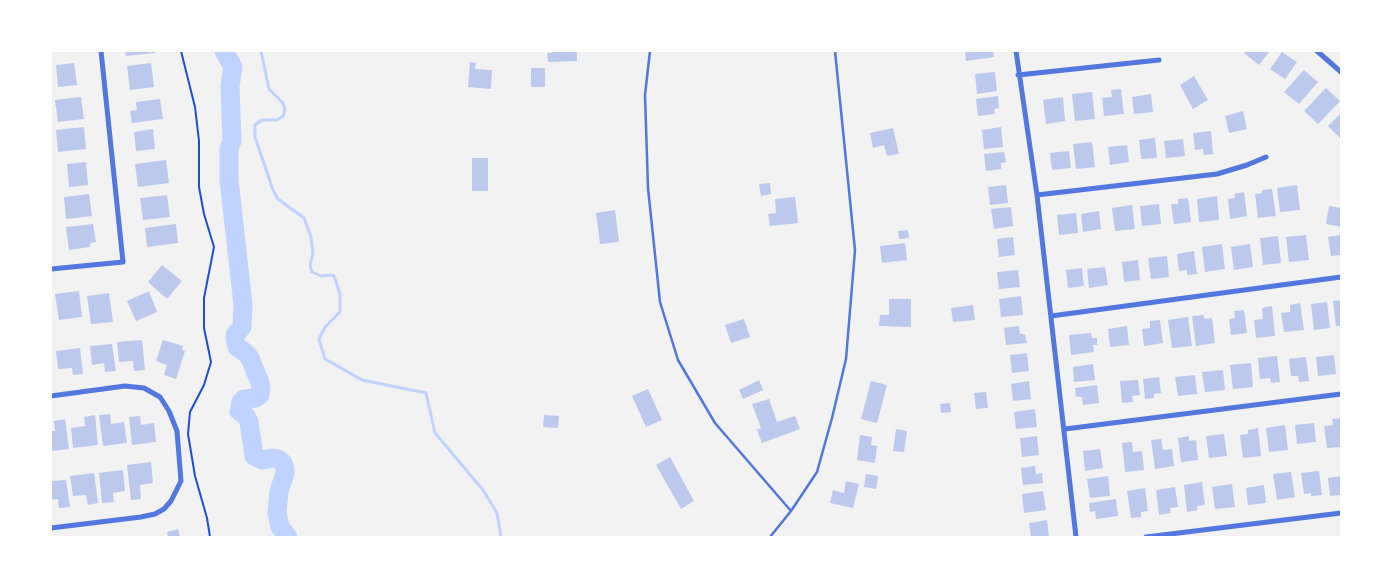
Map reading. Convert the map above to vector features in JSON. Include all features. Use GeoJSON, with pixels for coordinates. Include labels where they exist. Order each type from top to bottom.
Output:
{"type":"FeatureCollection","features":[{"type":"Feature","properties":{"kind":"street"},"geometry":{"type":"LineString","coordinates":[[51,268],[123,262],[101,51]]}},
{"type":"Feature","properties":{"kind":"street"},"geometry":{"type":"LineString","coordinates":[[1016,51],[1052,316],[1076,537]]}},
{"type":"Feature","properties":{"kind":"street"},"geometry":{"type":"LineString","coordinates":[[1321,52],[1341,72]]}},
{"type":"Feature","properties":{"kind":"street"},"geometry":{"type":"LineString","coordinates":[[1018,75],[1159,60]]}},
{"type":"Feature","properties":{"kind":"street"},"geometry":{"type":"LineString","coordinates":[[1037,195],[1218,174],[1266,157]]}},
{"type":"Feature","properties":{"kind":"street"},"geometry":{"type":"LineString","coordinates":[[1052,316],[1341,277]]}},
{"type":"Feature","properties":{"kind":"street"},"geometry":{"type":"LineString","coordinates":[[51,396],[126,386],[144,388],[160,398],[170,411],[177,431],[181,481],[171,502],[155,514],[141,518],[51,528]]}},
{"type":"Feature","properties":{"kind":"street"},"geometry":{"type":"LineString","coordinates":[[1065,429],[1341,394]]}},
{"type":"Feature","properties":{"kind":"street"},"geometry":{"type":"LineString","coordinates":[[1146,537],[1341,513]]}},
{"type":"Feature","properties":{"kind":"lane"},"geometry":{"type":"LineString","coordinates":[[650,51],[646,95],[648,188],[660,302],[678,360],[715,422],[790,512]]}},
{"type":"Feature","properties":{"kind":"lane"},"geometry":{"type":"LineString","coordinates":[[770,537],[790,512],[817,472],[846,358],[855,250],[835,51]]}},
{"type":"Feature","properties":{"kind":"path"},"geometry":{"type":"LineString","coordinates":[[181,51],[195,107],[199,141],[199,187],[204,214],[214,247],[204,298],[204,328],[211,362],[204,384],[190,412],[188,434],[195,476],[207,518],[210,537]]}},
{"type":"Feature","properties":{"kind":"building"},"geometry":{"type":"Polygon","coordinates":[[[125,51],[155,51],[155,53],[126,56],[125,51]]]}},
{"type":"Feature","properties":{"kind":"building"},"geometry":{"type":"Polygon","coordinates":[[[552,51],[577,51],[577,61],[548,62],[547,53],[552,53],[552,51]]]}},
{"type":"Feature","properties":{"kind":"building"},"geometry":{"type":"Polygon","coordinates":[[[965,51],[993,51],[994,57],[966,61],[965,51]]]}},
{"type":"Feature","properties":{"kind":"building"},"geometry":{"type":"Polygon","coordinates":[[[1246,51],[1270,51],[1259,65],[1244,53],[1246,51]]]}},
{"type":"Feature","properties":{"kind":"building"},"geometry":{"type":"Polygon","coordinates":[[[1282,52],[1297,62],[1285,79],[1270,69],[1282,52]]]}},
{"type":"Feature","properties":{"kind":"building"},"geometry":{"type":"Polygon","coordinates":[[[470,62],[476,63],[475,69],[492,70],[491,89],[468,87],[470,62]]]}},
{"type":"Feature","properties":{"kind":"building"},"geometry":{"type":"Polygon","coordinates":[[[74,63],[77,85],[58,87],[56,65],[74,63]]]}},
{"type":"Feature","properties":{"kind":"building"},"geometry":{"type":"Polygon","coordinates":[[[151,63],[154,87],[130,90],[127,66],[151,63]]]}},
{"type":"Feature","properties":{"kind":"building"},"geometry":{"type":"Polygon","coordinates":[[[531,68],[545,68],[545,87],[531,87],[531,68]]]}},
{"type":"Feature","properties":{"kind":"building"},"geometry":{"type":"Polygon","coordinates":[[[1304,70],[1318,82],[1299,104],[1284,92],[1304,70]]]}},
{"type":"Feature","properties":{"kind":"building"},"geometry":{"type":"Polygon","coordinates":[[[995,72],[997,91],[977,94],[975,74],[995,72]]]}},
{"type":"Feature","properties":{"kind":"building"},"geometry":{"type":"Polygon","coordinates":[[[1194,76],[1208,100],[1193,109],[1180,85],[1194,76]]]}},
{"type":"Feature","properties":{"kind":"building"},"geometry":{"type":"Polygon","coordinates":[[[1326,88],[1340,101],[1318,124],[1304,111],[1326,88]]]}},
{"type":"Feature","properties":{"kind":"building"},"geometry":{"type":"Polygon","coordinates":[[[1121,89],[1124,114],[1104,116],[1102,98],[1112,97],[1111,90],[1121,89]]]}},
{"type":"Feature","properties":{"kind":"building"},"geometry":{"type":"Polygon","coordinates":[[[1092,92],[1095,119],[1075,121],[1072,94],[1092,92]]]}},
{"type":"Feature","properties":{"kind":"building"},"geometry":{"type":"Polygon","coordinates":[[[1151,94],[1153,112],[1134,114],[1132,97],[1151,94]]]}},
{"type":"Feature","properties":{"kind":"building"},"geometry":{"type":"Polygon","coordinates":[[[998,96],[999,108],[994,109],[995,114],[978,116],[976,99],[998,96]]]}},
{"type":"Feature","properties":{"kind":"building"},"geometry":{"type":"Polygon","coordinates":[[[81,97],[84,119],[58,122],[55,100],[81,97]]]}},
{"type":"Feature","properties":{"kind":"building"},"geometry":{"type":"Polygon","coordinates":[[[1063,97],[1065,121],[1046,124],[1043,100],[1063,97]]]}},
{"type":"Feature","properties":{"kind":"building"},"geometry":{"type":"Polygon","coordinates":[[[160,99],[163,119],[132,123],[130,111],[137,110],[136,102],[160,99]]]}},
{"type":"Feature","properties":{"kind":"building"},"geometry":{"type":"Polygon","coordinates":[[[1243,111],[1247,129],[1229,133],[1225,116],[1243,111]]]}},
{"type":"Feature","properties":{"kind":"building"},"geometry":{"type":"Polygon","coordinates":[[[1341,113],[1341,139],[1328,126],[1341,113]]]}},
{"type":"Feature","properties":{"kind":"building"},"geometry":{"type":"Polygon","coordinates":[[[84,127],[86,149],[58,152],[56,130],[84,127]]]}},
{"type":"Feature","properties":{"kind":"building"},"geometry":{"type":"Polygon","coordinates":[[[1001,127],[1003,147],[984,149],[982,130],[1001,127]]]}},
{"type":"Feature","properties":{"kind":"building"},"geometry":{"type":"Polygon","coordinates":[[[893,128],[899,154],[887,156],[884,145],[873,148],[870,133],[893,128]]]}},
{"type":"Feature","properties":{"kind":"building"},"geometry":{"type":"Polygon","coordinates":[[[153,129],[155,149],[136,151],[134,132],[153,129]]]}},
{"type":"Feature","properties":{"kind":"building"},"geometry":{"type":"Polygon","coordinates":[[[1211,131],[1213,154],[1204,155],[1203,149],[1195,150],[1193,133],[1211,131]]]}},
{"type":"Feature","properties":{"kind":"building"},"geometry":{"type":"Polygon","coordinates":[[[1155,138],[1157,158],[1141,159],[1139,140],[1155,138]]]}},
{"type":"Feature","properties":{"kind":"building"},"geometry":{"type":"Polygon","coordinates":[[[1183,139],[1185,156],[1166,158],[1164,141],[1183,139]]]}},
{"type":"Feature","properties":{"kind":"building"},"geometry":{"type":"Polygon","coordinates":[[[1092,142],[1095,167],[1076,169],[1073,144],[1092,142]]]}},
{"type":"Feature","properties":{"kind":"building"},"geometry":{"type":"Polygon","coordinates":[[[1127,145],[1129,162],[1110,165],[1108,147],[1127,145]]]}},
{"type":"Feature","properties":{"kind":"building"},"geometry":{"type":"Polygon","coordinates":[[[1069,151],[1071,168],[1052,170],[1050,153],[1069,151]]]}},
{"type":"Feature","properties":{"kind":"building"},"geometry":{"type":"Polygon","coordinates":[[[1004,152],[1006,162],[1001,163],[1001,169],[986,171],[984,154],[1004,152]]]}},
{"type":"Feature","properties":{"kind":"building"},"geometry":{"type":"Polygon","coordinates":[[[472,158],[488,158],[488,191],[472,191],[472,158]]]}},
{"type":"Feature","properties":{"kind":"building"},"geometry":{"type":"Polygon","coordinates":[[[166,160],[169,183],[138,187],[135,164],[166,160]]]}},
{"type":"Feature","properties":{"kind":"building"},"geometry":{"type":"Polygon","coordinates":[[[86,162],[88,185],[69,187],[67,164],[86,162]]]}},
{"type":"Feature","properties":{"kind":"building"},"geometry":{"type":"Polygon","coordinates":[[[770,183],[771,194],[761,196],[759,184],[770,183]]]}},
{"type":"Feature","properties":{"kind":"building"},"geometry":{"type":"Polygon","coordinates":[[[1006,185],[1008,203],[990,205],[988,187],[1006,185]]]}},
{"type":"Feature","properties":{"kind":"building"},"geometry":{"type":"Polygon","coordinates":[[[1297,185],[1300,210],[1280,212],[1277,188],[1297,185]]]}},
{"type":"Feature","properties":{"kind":"building"},"geometry":{"type":"Polygon","coordinates":[[[1272,189],[1276,216],[1258,218],[1255,194],[1262,193],[1262,190],[1272,189]]]}},
{"type":"Feature","properties":{"kind":"building"},"geometry":{"type":"Polygon","coordinates":[[[1244,192],[1247,216],[1230,219],[1228,199],[1235,198],[1234,194],[1244,192]]]}},
{"type":"Feature","properties":{"kind":"building"},"geometry":{"type":"Polygon","coordinates":[[[89,194],[92,216],[66,219],[64,197],[89,194]]]}},
{"type":"Feature","properties":{"kind":"building"},"geometry":{"type":"Polygon","coordinates":[[[167,195],[170,217],[143,220],[140,198],[167,195]]]}},
{"type":"Feature","properties":{"kind":"building"},"geometry":{"type":"Polygon","coordinates":[[[1217,196],[1219,220],[1199,222],[1197,199],[1217,196]]]}},
{"type":"Feature","properties":{"kind":"building"},"geometry":{"type":"Polygon","coordinates":[[[795,197],[798,223],[770,226],[768,214],[776,213],[775,199],[795,197]]]}},
{"type":"Feature","properties":{"kind":"building"},"geometry":{"type":"Polygon","coordinates":[[[1188,198],[1191,222],[1174,224],[1171,204],[1178,204],[1178,199],[1188,198]]]}},
{"type":"Feature","properties":{"kind":"building"},"geometry":{"type":"Polygon","coordinates":[[[1159,204],[1161,224],[1142,226],[1140,206],[1159,204]]]}},
{"type":"Feature","properties":{"kind":"building"},"geometry":{"type":"Polygon","coordinates":[[[1132,205],[1135,229],[1115,231],[1112,208],[1132,205]]]}},
{"type":"Feature","properties":{"kind":"building"},"geometry":{"type":"Polygon","coordinates":[[[1329,206],[1341,208],[1341,227],[1326,224],[1329,206]]]}},
{"type":"Feature","properties":{"kind":"building"},"geometry":{"type":"Polygon","coordinates":[[[1011,207],[1013,226],[994,229],[991,209],[1011,207]]]}},
{"type":"Feature","properties":{"kind":"building"},"geometry":{"type":"Polygon","coordinates":[[[615,210],[619,242],[600,244],[596,213],[615,210]]]}},
{"type":"Feature","properties":{"kind":"building"},"geometry":{"type":"Polygon","coordinates":[[[1099,211],[1101,229],[1083,232],[1081,214],[1099,211]]]}},
{"type":"Feature","properties":{"kind":"building"},"geometry":{"type":"Polygon","coordinates":[[[1076,213],[1078,233],[1059,235],[1057,215],[1076,213]]]}},
{"type":"Feature","properties":{"kind":"building"},"geometry":{"type":"Polygon","coordinates":[[[93,224],[96,242],[90,243],[90,247],[69,250],[66,227],[93,224]]]}},
{"type":"Feature","properties":{"kind":"building"},"geometry":{"type":"Polygon","coordinates":[[[176,224],[178,243],[147,247],[145,228],[176,224]]]}},
{"type":"Feature","properties":{"kind":"building"},"geometry":{"type":"Polygon","coordinates":[[[908,230],[909,238],[899,239],[898,231],[908,230]]]}},
{"type":"Feature","properties":{"kind":"building"},"geometry":{"type":"Polygon","coordinates":[[[1306,235],[1309,260],[1289,262],[1286,237],[1306,235]]]}},
{"type":"Feature","properties":{"kind":"building"},"geometry":{"type":"Polygon","coordinates":[[[1341,235],[1341,255],[1331,256],[1328,237],[1341,235]]]}},
{"type":"Feature","properties":{"kind":"building"},"geometry":{"type":"Polygon","coordinates":[[[1278,236],[1281,263],[1263,265],[1260,238],[1278,236]]]}},
{"type":"Feature","properties":{"kind":"building"},"geometry":{"type":"Polygon","coordinates":[[[1013,237],[1015,255],[999,257],[997,239],[1013,237]]]}},
{"type":"Feature","properties":{"kind":"building"},"geometry":{"type":"Polygon","coordinates":[[[905,243],[907,260],[882,263],[880,246],[905,243]]]}},
{"type":"Feature","properties":{"kind":"building"},"geometry":{"type":"Polygon","coordinates":[[[1222,244],[1225,269],[1205,272],[1202,247],[1222,244]]]}},
{"type":"Feature","properties":{"kind":"building"},"geometry":{"type":"Polygon","coordinates":[[[1250,244],[1253,267],[1234,270],[1231,247],[1250,244]]]}},
{"type":"Feature","properties":{"kind":"building"},"geometry":{"type":"Polygon","coordinates":[[[1194,251],[1197,274],[1187,275],[1187,270],[1179,271],[1177,254],[1194,251]]]}},
{"type":"Feature","properties":{"kind":"building"},"geometry":{"type":"Polygon","coordinates":[[[1167,256],[1169,277],[1151,279],[1148,258],[1167,256]]]}},
{"type":"Feature","properties":{"kind":"building"},"geometry":{"type":"Polygon","coordinates":[[[1138,260],[1140,280],[1124,282],[1122,262],[1138,260]]]}},
{"type":"Feature","properties":{"kind":"building"},"geometry":{"type":"Polygon","coordinates":[[[162,265],[182,281],[167,299],[148,282],[162,265]]]}},
{"type":"Feature","properties":{"kind":"building"},"geometry":{"type":"Polygon","coordinates":[[[1105,267],[1108,285],[1089,288],[1087,269],[1105,267]]]}},
{"type":"Feature","properties":{"kind":"building"},"geometry":{"type":"Polygon","coordinates":[[[1082,268],[1084,286],[1068,288],[1066,270],[1082,268]]]}},
{"type":"Feature","properties":{"kind":"building"},"geometry":{"type":"Polygon","coordinates":[[[1018,270],[1020,287],[999,289],[997,272],[1018,270]]]}},
{"type":"Feature","properties":{"kind":"building"},"geometry":{"type":"Polygon","coordinates":[[[79,291],[82,317],[59,320],[55,294],[79,291]]]}},
{"type":"Feature","properties":{"kind":"building"},"geometry":{"type":"Polygon","coordinates":[[[149,291],[157,312],[136,321],[127,301],[149,291]]]}},
{"type":"Feature","properties":{"kind":"building"},"geometry":{"type":"Polygon","coordinates":[[[109,293],[113,322],[91,324],[87,296],[109,293]]]}},
{"type":"Feature","properties":{"kind":"building"},"geometry":{"type":"Polygon","coordinates":[[[1021,296],[1023,315],[1001,317],[999,299],[1021,296]]]}},
{"type":"Feature","properties":{"kind":"building"},"geometry":{"type":"Polygon","coordinates":[[[889,299],[911,299],[911,327],[879,326],[880,315],[889,315],[889,299]]]}},
{"type":"Feature","properties":{"kind":"building"},"geometry":{"type":"Polygon","coordinates":[[[1341,300],[1341,326],[1336,326],[1333,301],[1341,300]]]}},
{"type":"Feature","properties":{"kind":"building"},"geometry":{"type":"Polygon","coordinates":[[[1327,302],[1330,328],[1314,330],[1311,304],[1327,302]]]}},
{"type":"Feature","properties":{"kind":"building"},"geometry":{"type":"Polygon","coordinates":[[[1300,303],[1304,330],[1284,332],[1281,313],[1290,312],[1290,305],[1300,303]]]}},
{"type":"Feature","properties":{"kind":"building"},"geometry":{"type":"Polygon","coordinates":[[[973,305],[975,320],[953,322],[951,308],[973,305]]]}},
{"type":"Feature","properties":{"kind":"building"},"geometry":{"type":"Polygon","coordinates":[[[1272,306],[1275,336],[1256,338],[1254,320],[1263,319],[1262,308],[1272,306]]]}},
{"type":"Feature","properties":{"kind":"building"},"geometry":{"type":"Polygon","coordinates":[[[1244,310],[1247,333],[1231,335],[1229,319],[1235,318],[1234,311],[1244,310]]]}},
{"type":"Feature","properties":{"kind":"building"},"geometry":{"type":"Polygon","coordinates":[[[1204,315],[1204,319],[1212,318],[1215,343],[1196,346],[1192,316],[1204,315]]]}},
{"type":"Feature","properties":{"kind":"building"},"geometry":{"type":"Polygon","coordinates":[[[1188,317],[1192,346],[1172,348],[1168,320],[1188,317]]]}},
{"type":"Feature","properties":{"kind":"building"},"geometry":{"type":"Polygon","coordinates":[[[744,319],[750,337],[731,343],[725,325],[744,319]]]}},
{"type":"Feature","properties":{"kind":"building"},"geometry":{"type":"Polygon","coordinates":[[[1160,320],[1163,343],[1144,346],[1142,329],[1150,328],[1150,321],[1160,320]]]}},
{"type":"Feature","properties":{"kind":"building"},"geometry":{"type":"Polygon","coordinates":[[[1019,326],[1020,334],[1025,334],[1027,343],[1006,345],[1004,328],[1019,326]]]}},
{"type":"Feature","properties":{"kind":"building"},"geometry":{"type":"Polygon","coordinates":[[[1127,326],[1129,345],[1110,347],[1108,329],[1127,326]]]}},
{"type":"Feature","properties":{"kind":"building"},"geometry":{"type":"Polygon","coordinates":[[[1091,333],[1092,338],[1097,338],[1097,345],[1093,345],[1094,352],[1071,355],[1069,335],[1091,333]]]}},
{"type":"Feature","properties":{"kind":"building"},"geometry":{"type":"Polygon","coordinates":[[[142,340],[145,370],[134,371],[133,361],[119,362],[117,342],[142,340]]]}},
{"type":"Feature","properties":{"kind":"building"},"geometry":{"type":"Polygon","coordinates":[[[163,340],[183,346],[182,350],[185,351],[176,379],[164,375],[167,365],[156,361],[163,340]]]}},
{"type":"Feature","properties":{"kind":"building"},"geometry":{"type":"Polygon","coordinates":[[[112,344],[116,371],[105,372],[104,363],[92,365],[90,346],[112,344]]]}},
{"type":"Feature","properties":{"kind":"building"},"geometry":{"type":"Polygon","coordinates":[[[80,348],[83,374],[73,375],[72,368],[58,369],[56,351],[80,348]]]}},
{"type":"Feature","properties":{"kind":"building"},"geometry":{"type":"Polygon","coordinates":[[[1027,353],[1029,371],[1012,373],[1010,355],[1027,353]]]}},
{"type":"Feature","properties":{"kind":"building"},"geometry":{"type":"Polygon","coordinates":[[[1334,355],[1336,374],[1318,376],[1316,357],[1334,355]]]}},
{"type":"Feature","properties":{"kind":"building"},"geometry":{"type":"Polygon","coordinates":[[[1277,356],[1280,382],[1271,383],[1270,378],[1260,379],[1258,358],[1277,356]]]}},
{"type":"Feature","properties":{"kind":"building"},"geometry":{"type":"Polygon","coordinates":[[[1306,357],[1309,381],[1299,382],[1298,376],[1291,376],[1289,359],[1306,357]]]}},
{"type":"Feature","properties":{"kind":"building"},"geometry":{"type":"Polygon","coordinates":[[[1251,363],[1253,387],[1233,389],[1230,365],[1251,363]]]}},
{"type":"Feature","properties":{"kind":"building"},"geometry":{"type":"Polygon","coordinates":[[[1093,364],[1095,380],[1074,382],[1073,367],[1093,364]]]}},
{"type":"Feature","properties":{"kind":"building"},"geometry":{"type":"Polygon","coordinates":[[[1223,370],[1225,390],[1205,392],[1202,372],[1223,370]]]}},
{"type":"Feature","properties":{"kind":"building"},"geometry":{"type":"Polygon","coordinates":[[[1195,375],[1197,394],[1178,396],[1175,377],[1195,375]]]}},
{"type":"Feature","properties":{"kind":"building"},"geometry":{"type":"Polygon","coordinates":[[[1159,377],[1161,393],[1154,394],[1154,398],[1145,399],[1143,379],[1159,377]]]}},
{"type":"Feature","properties":{"kind":"building"},"geometry":{"type":"Polygon","coordinates":[[[759,380],[763,390],[743,399],[739,390],[759,380]]]}},
{"type":"Feature","properties":{"kind":"building"},"geometry":{"type":"Polygon","coordinates":[[[1138,380],[1140,395],[1132,396],[1133,402],[1122,403],[1120,381],[1138,380]]]}},
{"type":"Feature","properties":{"kind":"building"},"geometry":{"type":"Polygon","coordinates":[[[871,381],[887,385],[877,423],[861,419],[871,381]]]}},
{"type":"Feature","properties":{"kind":"building"},"geometry":{"type":"Polygon","coordinates":[[[1029,381],[1031,399],[1013,401],[1011,384],[1029,381]]]}},
{"type":"Feature","properties":{"kind":"building"},"geometry":{"type":"Polygon","coordinates":[[[1097,385],[1099,403],[1083,405],[1082,397],[1076,397],[1075,388],[1097,385]]]}},
{"type":"Feature","properties":{"kind":"building"},"geometry":{"type":"Polygon","coordinates":[[[648,389],[662,420],[646,427],[632,396],[648,389]]]}},
{"type":"Feature","properties":{"kind":"building"},"geometry":{"type":"Polygon","coordinates":[[[986,392],[988,408],[976,409],[974,393],[986,392]]]}},
{"type":"Feature","properties":{"kind":"building"},"geometry":{"type":"Polygon","coordinates":[[[769,399],[777,422],[795,416],[800,429],[762,443],[757,430],[761,428],[752,404],[769,399]]]}},
{"type":"Feature","properties":{"kind":"building"},"geometry":{"type":"Polygon","coordinates":[[[950,403],[951,412],[941,413],[940,404],[950,403]]]}},
{"type":"Feature","properties":{"kind":"building"},"geometry":{"type":"Polygon","coordinates":[[[1035,409],[1037,427],[1016,429],[1014,412],[1035,409]]]}},
{"type":"Feature","properties":{"kind":"building"},"geometry":{"type":"Polygon","coordinates":[[[110,414],[111,424],[124,422],[127,443],[103,446],[99,415],[110,414]]]}},
{"type":"Feature","properties":{"kind":"building"},"geometry":{"type":"Polygon","coordinates":[[[95,415],[98,445],[73,448],[71,428],[85,426],[84,417],[95,415]]]}},
{"type":"Feature","properties":{"kind":"building"},"geometry":{"type":"Polygon","coordinates":[[[544,415],[559,416],[558,428],[543,427],[544,415]]]}},
{"type":"Feature","properties":{"kind":"building"},"geometry":{"type":"Polygon","coordinates":[[[140,416],[141,425],[154,423],[156,442],[132,445],[129,417],[140,416]]]}},
{"type":"Feature","properties":{"kind":"building"},"geometry":{"type":"Polygon","coordinates":[[[1341,418],[1341,447],[1327,448],[1324,426],[1333,425],[1332,419],[1341,418]]]}},
{"type":"Feature","properties":{"kind":"building"},"geometry":{"type":"Polygon","coordinates":[[[65,419],[69,449],[51,451],[51,431],[55,431],[54,421],[65,419]]]}},
{"type":"Feature","properties":{"kind":"building"},"geometry":{"type":"Polygon","coordinates":[[[1314,423],[1316,442],[1297,444],[1295,425],[1314,423]]]}},
{"type":"Feature","properties":{"kind":"building"},"geometry":{"type":"Polygon","coordinates":[[[1285,425],[1288,450],[1269,452],[1266,428],[1285,425]]]}},
{"type":"Feature","properties":{"kind":"building"},"geometry":{"type":"Polygon","coordinates":[[[1258,428],[1261,456],[1243,458],[1240,435],[1248,434],[1248,430],[1258,428]]]}},
{"type":"Feature","properties":{"kind":"building"},"geometry":{"type":"Polygon","coordinates":[[[896,429],[907,431],[904,452],[893,451],[896,429]]]}},
{"type":"Feature","properties":{"kind":"building"},"geometry":{"type":"Polygon","coordinates":[[[1224,434],[1227,456],[1209,458],[1206,436],[1224,434]]]}},
{"type":"Feature","properties":{"kind":"building"},"geometry":{"type":"Polygon","coordinates":[[[860,435],[872,437],[871,445],[877,446],[875,463],[857,460],[860,435]]]}},
{"type":"Feature","properties":{"kind":"building"},"geometry":{"type":"Polygon","coordinates":[[[1037,436],[1039,455],[1022,457],[1020,438],[1037,436]]]}},
{"type":"Feature","properties":{"kind":"building"},"geometry":{"type":"Polygon","coordinates":[[[1189,436],[1189,441],[1196,440],[1198,460],[1181,462],[1178,438],[1189,436]]]}},
{"type":"Feature","properties":{"kind":"building"},"geometry":{"type":"Polygon","coordinates":[[[1161,439],[1163,450],[1172,449],[1174,466],[1155,469],[1151,440],[1161,439]]]}},
{"type":"Feature","properties":{"kind":"building"},"geometry":{"type":"Polygon","coordinates":[[[1132,442],[1133,452],[1142,451],[1144,470],[1125,472],[1122,443],[1132,442]]]}},
{"type":"Feature","properties":{"kind":"building"},"geometry":{"type":"Polygon","coordinates":[[[1100,449],[1103,468],[1085,471],[1083,451],[1100,449]]]}},
{"type":"Feature","properties":{"kind":"building"},"geometry":{"type":"Polygon","coordinates":[[[670,457],[694,501],[681,509],[656,465],[670,457]]]}},
{"type":"Feature","properties":{"kind":"building"},"geometry":{"type":"Polygon","coordinates":[[[151,462],[153,483],[140,485],[141,499],[131,500],[127,465],[151,462]]]}},
{"type":"Feature","properties":{"kind":"building"},"geometry":{"type":"Polygon","coordinates":[[[1035,466],[1036,474],[1042,473],[1043,483],[1023,485],[1021,468],[1035,466]]]}},
{"type":"Feature","properties":{"kind":"building"},"geometry":{"type":"Polygon","coordinates":[[[123,470],[125,491],[113,493],[114,502],[102,503],[99,473],[123,470]]]}},
{"type":"Feature","properties":{"kind":"building"},"geometry":{"type":"Polygon","coordinates":[[[1319,471],[1322,495],[1311,496],[1311,493],[1304,494],[1301,473],[1319,471]]]}},
{"type":"Feature","properties":{"kind":"building"},"geometry":{"type":"Polygon","coordinates":[[[1291,472],[1295,497],[1277,500],[1273,474],[1291,472]]]}},
{"type":"Feature","properties":{"kind":"building"},"geometry":{"type":"Polygon","coordinates":[[[94,473],[98,503],[88,505],[86,495],[73,496],[70,476],[94,473]]]}},
{"type":"Feature","properties":{"kind":"building"},"geometry":{"type":"Polygon","coordinates":[[[866,474],[878,476],[876,489],[864,487],[866,474]]]}},
{"type":"Feature","properties":{"kind":"building"},"geometry":{"type":"Polygon","coordinates":[[[1108,476],[1110,496],[1090,498],[1087,479],[1108,476]]]}},
{"type":"Feature","properties":{"kind":"building"},"geometry":{"type":"Polygon","coordinates":[[[1341,476],[1341,495],[1330,496],[1328,478],[1341,476]]]}},
{"type":"Feature","properties":{"kind":"building"},"geometry":{"type":"Polygon","coordinates":[[[66,480],[70,507],[59,508],[58,499],[51,500],[51,481],[66,480]]]}},
{"type":"Feature","properties":{"kind":"building"},"geometry":{"type":"Polygon","coordinates":[[[846,481],[859,484],[853,508],[830,503],[833,490],[844,493],[846,481]]]}},
{"type":"Feature","properties":{"kind":"building"},"geometry":{"type":"Polygon","coordinates":[[[1202,482],[1205,505],[1197,506],[1198,510],[1187,512],[1184,485],[1202,482]]]}},
{"type":"Feature","properties":{"kind":"building"},"geometry":{"type":"Polygon","coordinates":[[[1232,484],[1235,507],[1215,509],[1212,487],[1232,484]]]}},
{"type":"Feature","properties":{"kind":"building"},"geometry":{"type":"Polygon","coordinates":[[[1264,485],[1266,503],[1248,505],[1246,488],[1264,485]]]}},
{"type":"Feature","properties":{"kind":"building"},"geometry":{"type":"Polygon","coordinates":[[[1175,487],[1178,507],[1170,508],[1171,513],[1159,515],[1156,490],[1175,487]]]}},
{"type":"Feature","properties":{"kind":"building"},"geometry":{"type":"Polygon","coordinates":[[[1145,488],[1148,511],[1141,512],[1141,517],[1131,518],[1127,491],[1145,488]]]}},
{"type":"Feature","properties":{"kind":"building"},"geometry":{"type":"Polygon","coordinates":[[[1043,491],[1046,510],[1024,513],[1022,494],[1043,491]]]}},
{"type":"Feature","properties":{"kind":"building"},"geometry":{"type":"Polygon","coordinates":[[[1116,499],[1118,516],[1096,519],[1095,511],[1090,512],[1089,503],[1116,499]]]}},
{"type":"Feature","properties":{"kind":"building"},"geometry":{"type":"Polygon","coordinates":[[[1047,520],[1049,537],[1031,537],[1029,523],[1047,520]]]}},
{"type":"Feature","properties":{"kind":"building"},"geometry":{"type":"Polygon","coordinates":[[[178,529],[180,537],[168,537],[167,532],[178,529]]]}},
{"type":"Feature","properties":{"kind":"waterway"},"geometry":{"type":"LineString","coordinates":[[224,51],[233,67],[230,86],[232,141],[229,149],[229,180],[243,305],[242,327],[235,335],[235,339],[237,347],[250,358],[261,389],[260,395],[256,398],[244,399],[241,402],[239,411],[246,416],[249,422],[254,456],[263,460],[278,459],[283,463],[285,474],[279,491],[277,513],[280,527],[288,537]]}},
{"type":"Feature","properties":{"kind":"waterway"},"geometry":{"type":"LineString","coordinates":[[261,51],[269,89],[283,103],[285,110],[283,116],[277,120],[262,120],[255,125],[255,137],[273,190],[278,199],[304,218],[311,237],[313,254],[310,265],[312,272],[321,276],[334,276],[340,294],[340,312],[325,327],[319,339],[325,359],[362,380],[426,393],[435,433],[483,490],[497,513],[501,537]]}}]}
